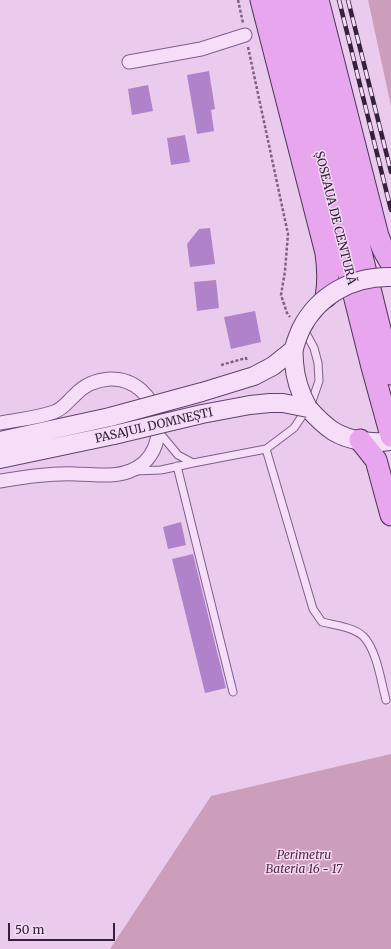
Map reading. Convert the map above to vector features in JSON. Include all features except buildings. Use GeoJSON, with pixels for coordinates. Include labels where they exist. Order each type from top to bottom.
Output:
{"type":"FeatureCollection","features":[{"type":"Feature","properties":{"kind":"main road"},"geometry":{"type":"LineString","coordinates":[[261,0],[326,253],[328,273],[326,297]]}},
{"type":"Feature","properties":{"kind":"main road","name":"ȘOSEAUA DE CENTURĂ"},"geometry":{"type":"LineString","coordinates":[[280,0],[372,368],[391,436]]}},
{"type":"Feature","properties":{"kind":"main road","name":"ȘOSEAUA DE CENTURĂ"},"geometry":{"type":"LineString","coordinates":[[298,0],[391,374]]}},
{"type":"Feature","properties":{"kind":"main road"},"geometry":{"type":"LineString","coordinates":[[318,0],[378,236],[390,266]]}},
{"type":"Feature","properties":{"kind":"main road","name":"PASAJUL DOMNEȘTI"},"geometry":{"type":"LineString","coordinates":[[390,266],[383,277],[342,287],[326,297],[312,310],[304,324],[293,350],[295,373],[300,392],[308,408],[321,422],[335,432],[348,438],[380,443],[391,441]]}},
{"type":"Feature","properties":{"kind":"main road","name":"PASAJUL DOMNEȘTI"},"geometry":{"type":"LineString","coordinates":[[0,441],[110,417],[254,376],[273,366],[293,350]]}},
{"type":"Feature","properties":{"kind":"main road","name":"PASAJUL DOMNEȘTI"},"geometry":{"type":"LineString","coordinates":[[0,458],[250,405],[283,403],[308,408]]}},
{"type":"Feature","properties":{"kind":"main road"},"geometry":{"type":"LineString","coordinates":[[360,440],[376,460],[391,516]]}},
{"type":"Feature","properties":{"kind":"street"},"geometry":{"type":"LineString","coordinates":[[129,62],[201,49],[245,35]]}},
{"type":"Feature","properties":{"kind":"street"},"geometry":{"type":"LineString","coordinates":[[0,423],[54,412],[63,407],[83,387],[92,382],[111,379],[126,382],[138,388],[148,396],[154,407],[158,431],[156,443],[150,455],[142,464],[130,471],[103,475],[36,475],[0,481]]}},
{"type":"Feature","properties":{"kind":"lane"},"geometry":{"type":"LineString","coordinates":[[130,471],[161,470],[266,448],[294,428],[312,401],[319,381],[318,364],[314,348],[307,335]]}},
{"type":"Feature","properties":{"kind":"lane"},"geometry":{"type":"LineString","coordinates":[[158,431],[178,455],[193,463]]}},
{"type":"Feature","properties":{"kind":"lane"},"geometry":{"type":"LineString","coordinates":[[266,448],[313,609],[322,622],[352,630],[363,636],[373,650],[386,700]]}},
{"type":"Feature","properties":{"kind":"lane"},"geometry":{"type":"LineString","coordinates":[[177,466],[233,692]]}},
{"type":"Feature","properties":{"kind":"path"},"geometry":{"type":"LineString","coordinates":[[238,0],[288,234],[285,271],[281,295],[287,313],[307,335]]}},
{"type":"Feature","properties":{"kind":"path"},"geometry":{"type":"LineString","coordinates":[[221,365],[246,358],[247,362],[242,363]]}},
{"type":"Feature","properties":{"kind":"green space"},"geometry":{"type":"Polygon","coordinates":[[[368,0],[391,0],[391,106],[368,0]]]}},
{"type":"Feature","properties":{"kind":"green space","name":"Perimetru Bateria 16 - 17"},"geometry":{"type":"Polygon","coordinates":[[[391,754],[391,949],[110,949],[211,796],[391,754]]]}},
{"type":"Feature","properties":{"kind":"railway"},"geometry":{"type":"LineString","coordinates":[[339,0],[391,210]]}},
{"type":"Feature","properties":{"kind":"railway"},"geometry":{"type":"LineString","coordinates":[[348,0],[391,172]]}}]}
